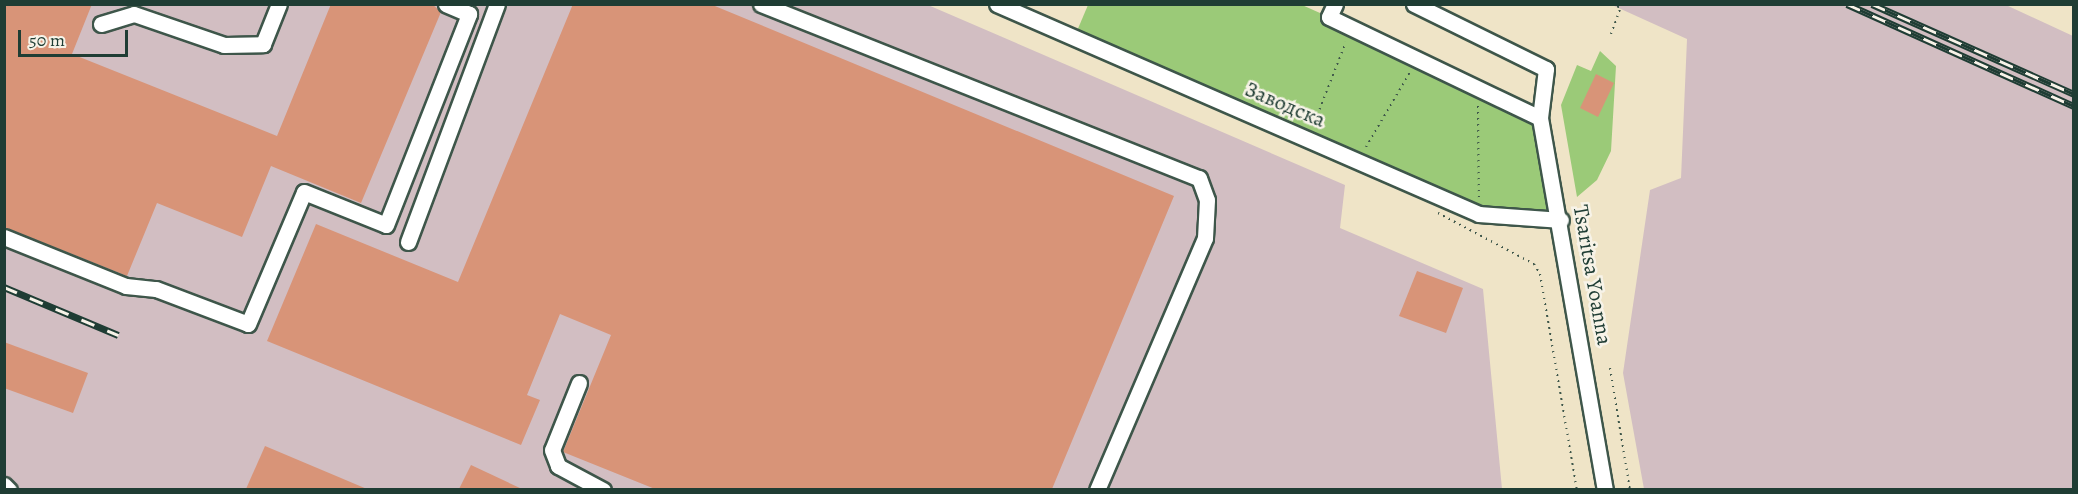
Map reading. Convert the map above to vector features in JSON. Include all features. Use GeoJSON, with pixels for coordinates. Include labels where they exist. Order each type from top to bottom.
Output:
{"type":"FeatureCollection","features":[{"type":"Feature","properties":{"kind":"street"},"geometry":{"type":"LineString","coordinates":[[101,24],[134,14],[224,45],[263,44],[279,4]]}},
{"type":"Feature","properties":{"kind":"street"},"geometry":{"type":"LineString","coordinates":[[4,237],[126,285],[156,289],[248,324],[304,192],[386,225],[469,14],[446,4]]}},
{"type":"Feature","properties":{"kind":"street"},"geometry":{"type":"LineString","coordinates":[[408,242],[497,4]]}},
{"type":"Feature","properties":{"kind":"street"},"geometry":{"type":"LineString","coordinates":[[761,4],[1199,178],[1207,200],[1205,238],[1097,489]]}},
{"type":"Feature","properties":{"kind":"street","name":"Заводска"},"geometry":{"type":"LineString","coordinates":[[997,4],[1479,214],[1560,220]]}},
{"type":"Feature","properties":{"kind":"street"},"geometry":{"type":"LineString","coordinates":[[1335,4],[1329,17],[1540,118]]}},
{"type":"Feature","properties":{"kind":"street","name":"Tsaritsa Yoanna"},"geometry":{"type":"LineString","coordinates":[[1414,4],[1546,69],[1540,118],[1560,220],[1605,489]]}},
{"type":"Feature","properties":{"kind":"street"},"geometry":{"type":"LineString","coordinates":[[579,382],[552,450],[558,465],[603,489]]}},
{"type":"Feature","properties":{"kind":"street"},"geometry":{"type":"LineString","coordinates":[[4,485],[9,489]]}},
{"type":"Feature","properties":{"kind":"path"},"geometry":{"type":"LineString","coordinates":[[1612,4],[1621,9]]}},
{"type":"Feature","properties":{"kind":"path"},"geometry":{"type":"LineString","coordinates":[[1611,34],[1622,4]]}},
{"type":"Feature","properties":{"kind":"path"},"geometry":{"type":"LineString","coordinates":[[1308,139],[1351,28]]}},
{"type":"Feature","properties":{"kind":"path"},"geometry":{"type":"LineString","coordinates":[[1358,161],[1418,59]]}},
{"type":"Feature","properties":{"kind":"path"},"geometry":{"type":"LineString","coordinates":[[1478,88],[1479,214]]}},
{"type":"Feature","properties":{"kind":"path"},"geometry":{"type":"LineString","coordinates":[[1436,211],[1442,218],[1534,264],[1540,274],[1577,489]]}},
{"type":"Feature","properties":{"kind":"path"},"geometry":{"type":"LineString","coordinates":[[1610,368],[1630,489]]}},
{"type":"Feature","properties":{"kind":"shaded area"},"geometry":{"type":"Polygon","coordinates":[[[4,5],[928,5],[1345,185],[1340,228],[1483,289],[1502,489],[5,489],[4,5]]]}},
{"type":"Feature","properties":{"kind":"shaded area"},"geometry":{"type":"Polygon","coordinates":[[[1612,5],[2006,5],[2073,36],[2073,489],[1644,489],[1623,373],[1650,190],[1681,178],[1687,39],[1612,5]]]}},
{"type":"Feature","properties":{"kind":"green space"},"geometry":{"type":"Polygon","coordinates":[[[1088,5],[1302,5],[1329,17],[1540,118],[1561,220],[1479,214],[1074,38],[1088,5]]]}},
{"type":"Feature","properties":{"kind":"green space"},"geometry":{"type":"Polygon","coordinates":[[[1600,51],[1616,66],[1611,151],[1597,180],[1577,197],[1561,105],[1577,65],[1591,71],[1600,51]]]}},
{"type":"Feature","properties":{"kind":"building"},"geometry":{"type":"Polygon","coordinates":[[[4,4],[92,4],[72,54],[277,136],[331,4],[432,4],[441,12],[361,203],[271,166],[242,237],[157,203],[127,276],[4,227],[4,4]]]}},
{"type":"Feature","properties":{"kind":"building"},"geometry":{"type":"Polygon","coordinates":[[[573,4],[710,4],[1174,196],[1052,489],[655,489],[563,452],[611,335],[560,314],[527,395],[540,400],[521,445],[267,341],[316,224],[458,282],[573,4]]]}},
{"type":"Feature","properties":{"kind":"building"},"geometry":{"type":"Polygon","coordinates":[[[1596,74],[1614,83],[1598,117],[1580,108],[1596,74]]]}},
{"type":"Feature","properties":{"kind":"building"},"geometry":{"type":"Polygon","coordinates":[[[1417,271],[1463,288],[1446,333],[1399,316],[1417,271]]]}},
{"type":"Feature","properties":{"kind":"building"},"geometry":{"type":"Polygon","coordinates":[[[4,342],[88,373],[73,413],[4,388],[4,342]]]}},
{"type":"Feature","properties":{"kind":"building"},"geometry":{"type":"Polygon","coordinates":[[[265,446],[367,489],[246,489],[265,446]]]}},
{"type":"Feature","properties":{"kind":"building"},"geometry":{"type":"Polygon","coordinates":[[[471,465],[522,489],[459,489],[471,465]]]}},
{"type":"Feature","properties":{"kind":"railway"},"geometry":{"type":"LineString","coordinates":[[1847,4],[2074,106]]}},
{"type":"Feature","properties":{"kind":"railway"},"geometry":{"type":"LineString","coordinates":[[1872,4],[2074,94]]}},
{"type":"Feature","properties":{"kind":"railway"},"geometry":{"type":"LineString","coordinates":[[4,287],[118,335]]}}]}
